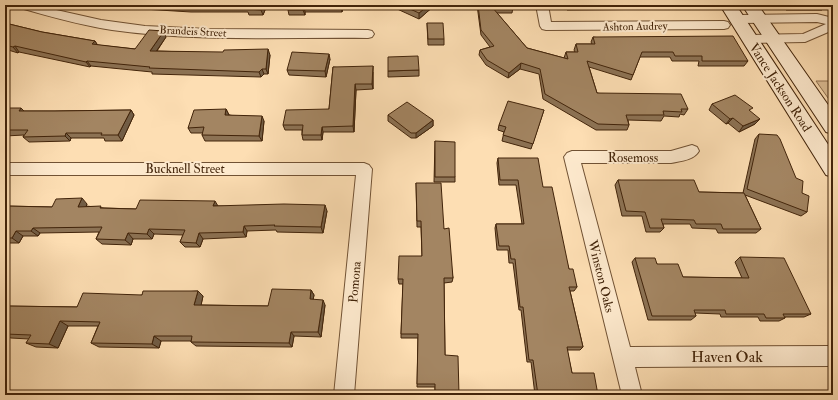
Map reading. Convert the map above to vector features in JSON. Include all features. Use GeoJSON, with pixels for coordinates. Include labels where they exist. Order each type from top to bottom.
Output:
{"type":"FeatureCollection","features":[{"type":"Feature","properties":{"kind":"main road","name":"Vance Jackson Road"},"geometry":{"type":"LineString","coordinates":[[728,5],[731,22],[750,39],[833,169]]}},
{"type":"Feature","properties":{"kind":"main road","name":"Vance Jackson Road"},"geometry":{"type":"LineString","coordinates":[[755,12],[833,127]]}},
{"type":"Feature","properties":{"kind":"street","name":"Brandeis Street"},"geometry":{"type":"LineString","coordinates":[[21,5],[58,15],[112,26],[171,31],[368,34]]}},
{"type":"Feature","properties":{"kind":"street","name":"Ashton Audrey"},"geometry":{"type":"LineString","coordinates":[[542,5],[546,26],[731,22],[755,12],[798,19],[817,18],[833,23]]}},
{"type":"Feature","properties":{"kind":"street"},"geometry":{"type":"LineString","coordinates":[[798,19],[815,33]]}},
{"type":"Feature","properties":{"kind":"street","name":"Ashton Audrey"},"geometry":{"type":"LineString","coordinates":[[750,39],[805,38],[833,23]]}},
{"type":"Feature","properties":{"kind":"street","name":"Rosemoss"},"geometry":{"type":"LineString","coordinates":[[572,157],[670,157],[683,155],[692,151]]}},
{"type":"Feature","properties":{"kind":"street","name":"Winston Oaks"},"geometry":{"type":"LineString","coordinates":[[572,157],[632,395]]}},
{"type":"Feature","properties":{"kind":"street","name":"Bucknell Street"},"geometry":{"type":"LineString","coordinates":[[5,168],[364,170]]}},
{"type":"Feature","properties":{"kind":"street","name":"Pomona"},"geometry":{"type":"LineString","coordinates":[[344,395],[364,170]]}},
{"type":"Feature","properties":{"kind":"street","name":"Haven Oak"},"geometry":{"type":"LineString","coordinates":[[623,357],[832,353]]}},
{"type":"Feature","properties":{"kind":"shaded area"},"geometry":{"type":"Polygon","coordinates":[[[816,81],[833,81],[833,105],[816,81]]]}},
{"type":"Feature","properties":{"kind":"building"},"geometry":{"type":"Polygon","coordinates":[[[168,5],[263,5],[261,10],[247,9],[248,7],[168,5]]]}},
{"type":"Feature","properties":{"kind":"building"},"geometry":{"type":"Polygon","coordinates":[[[289,5],[342,6],[304,6],[303,10],[288,10],[289,5]]]}},
{"type":"Feature","properties":{"kind":"building"},"geometry":{"type":"Polygon","coordinates":[[[401,5],[429,5],[419,13],[401,5]]]}},
{"type":"Feature","properties":{"kind":"building"},"geometry":{"type":"Polygon","coordinates":[[[478,5],[513,5],[513,7],[492,7],[527,48],[568,59],[566,52],[578,52],[576,44],[595,44],[593,37],[733,36],[748,61],[702,61],[702,56],[675,56],[673,52],[642,52],[633,75],[587,61],[597,93],[681,94],[688,109],[681,109],[682,112],[663,111],[664,115],[626,115],[629,125],[598,124],[545,94],[540,69],[521,63],[509,73],[487,60],[480,50],[494,46],[481,30],[478,5]]]}},
{"type":"Feature","properties":{"kind":"building"},"geometry":{"type":"Polygon","coordinates":[[[5,23],[42,32],[95,41],[92,44],[135,49],[149,30],[164,31],[150,51],[223,52],[224,50],[268,49],[266,69],[262,69],[259,72],[149,68],[150,67],[86,62],[5,45],[5,23]]]}},
{"type":"Feature","properties":{"kind":"building"},"geometry":{"type":"Polygon","coordinates":[[[427,23],[443,23],[444,39],[428,39],[427,23]]]}},
{"type":"Feature","properties":{"kind":"building"},"geometry":{"type":"Polygon","coordinates":[[[292,52],[329,54],[325,71],[287,70],[292,52]]]}},
{"type":"Feature","properties":{"kind":"building"},"geometry":{"type":"Polygon","coordinates":[[[418,56],[419,70],[388,71],[388,57],[418,56]]]}},
{"type":"Feature","properties":{"kind":"building"},"geometry":{"type":"Polygon","coordinates":[[[373,66],[372,84],[355,84],[353,126],[322,127],[321,135],[302,135],[303,125],[283,125],[286,110],[329,109],[333,67],[373,66]]]}},
{"type":"Feature","properties":{"kind":"building"},"geometry":{"type":"Polygon","coordinates":[[[735,95],[753,108],[749,110],[760,119],[743,126],[733,118],[730,119],[712,104],[735,95]]]}},
{"type":"Feature","properties":{"kind":"building"},"geometry":{"type":"Polygon","coordinates":[[[508,101],[544,110],[533,144],[503,135],[506,127],[499,125],[508,101]]]}},
{"type":"Feature","properties":{"kind":"building"},"geometry":{"type":"Polygon","coordinates":[[[407,102],[433,120],[416,133],[411,133],[388,115],[407,102]]]}},
{"type":"Feature","properties":{"kind":"building"},"geometry":{"type":"Polygon","coordinates":[[[5,108],[21,108],[19,111],[131,110],[118,135],[101,135],[102,133],[66,133],[65,136],[23,137],[28,130],[5,130],[5,108]]]}},
{"type":"Feature","properties":{"kind":"building"},"geometry":{"type":"Polygon","coordinates":[[[226,109],[225,115],[262,116],[259,136],[202,135],[204,127],[188,128],[194,110],[226,109]]]}},
{"type":"Feature","properties":{"kind":"building"},"geometry":{"type":"Polygon","coordinates":[[[759,134],[777,135],[780,139],[796,178],[803,181],[802,193],[809,196],[807,212],[747,189],[759,134]]]}},
{"type":"Feature","properties":{"kind":"building"},"geometry":{"type":"Polygon","coordinates":[[[435,141],[455,142],[455,177],[435,177],[435,141]]]}},
{"type":"Feature","properties":{"kind":"building"},"geometry":{"type":"Polygon","coordinates":[[[498,158],[538,158],[543,187],[552,187],[569,269],[573,269],[577,287],[569,287],[583,347],[567,347],[572,373],[594,373],[598,395],[538,395],[533,360],[529,360],[523,307],[520,307],[515,259],[511,259],[509,246],[499,246],[496,224],[524,224],[518,180],[500,180],[498,158]]]}},
{"type":"Feature","properties":{"kind":"building"},"geometry":{"type":"Polygon","coordinates":[[[618,180],[694,180],[699,192],[744,193],[761,229],[723,229],[721,224],[696,224],[694,220],[661,219],[664,228],[650,228],[645,212],[626,211],[618,180]]]}},
{"type":"Feature","properties":{"kind":"building"},"geometry":{"type":"Polygon","coordinates":[[[416,183],[441,183],[444,229],[449,228],[453,278],[444,278],[445,355],[458,356],[459,395],[435,395],[435,384],[417,384],[418,334],[401,334],[403,279],[398,279],[399,256],[422,256],[421,221],[417,221],[416,183]]]}},
{"type":"Feature","properties":{"kind":"building"},"geometry":{"type":"Polygon","coordinates":[[[82,198],[78,207],[101,206],[100,208],[136,209],[140,200],[215,201],[213,206],[284,204],[325,205],[321,227],[274,226],[275,225],[244,226],[243,232],[199,233],[196,243],[180,242],[185,230],[149,229],[147,234],[128,233],[125,240],[96,239],[102,227],[33,228],[31,231],[16,231],[12,238],[5,238],[5,206],[52,207],[56,199],[82,198]]]}},
{"type":"Feature","properties":{"kind":"building"},"geometry":{"type":"Polygon","coordinates":[[[740,257],[784,258],[811,314],[783,314],[785,318],[766,318],[764,314],[726,314],[725,310],[694,310],[696,316],[652,316],[635,258],[655,258],[657,264],[678,264],[683,277],[749,278],[740,257]]]}},
{"type":"Feature","properties":{"kind":"building"},"geometry":{"type":"Polygon","coordinates":[[[272,289],[311,290],[310,299],[323,300],[318,332],[291,332],[289,343],[191,342],[192,336],[154,336],[152,344],[91,343],[100,322],[60,321],[49,344],[26,343],[31,335],[5,334],[5,306],[77,307],[83,293],[142,295],[143,291],[198,291],[194,305],[268,306],[272,289]]]}}]}
